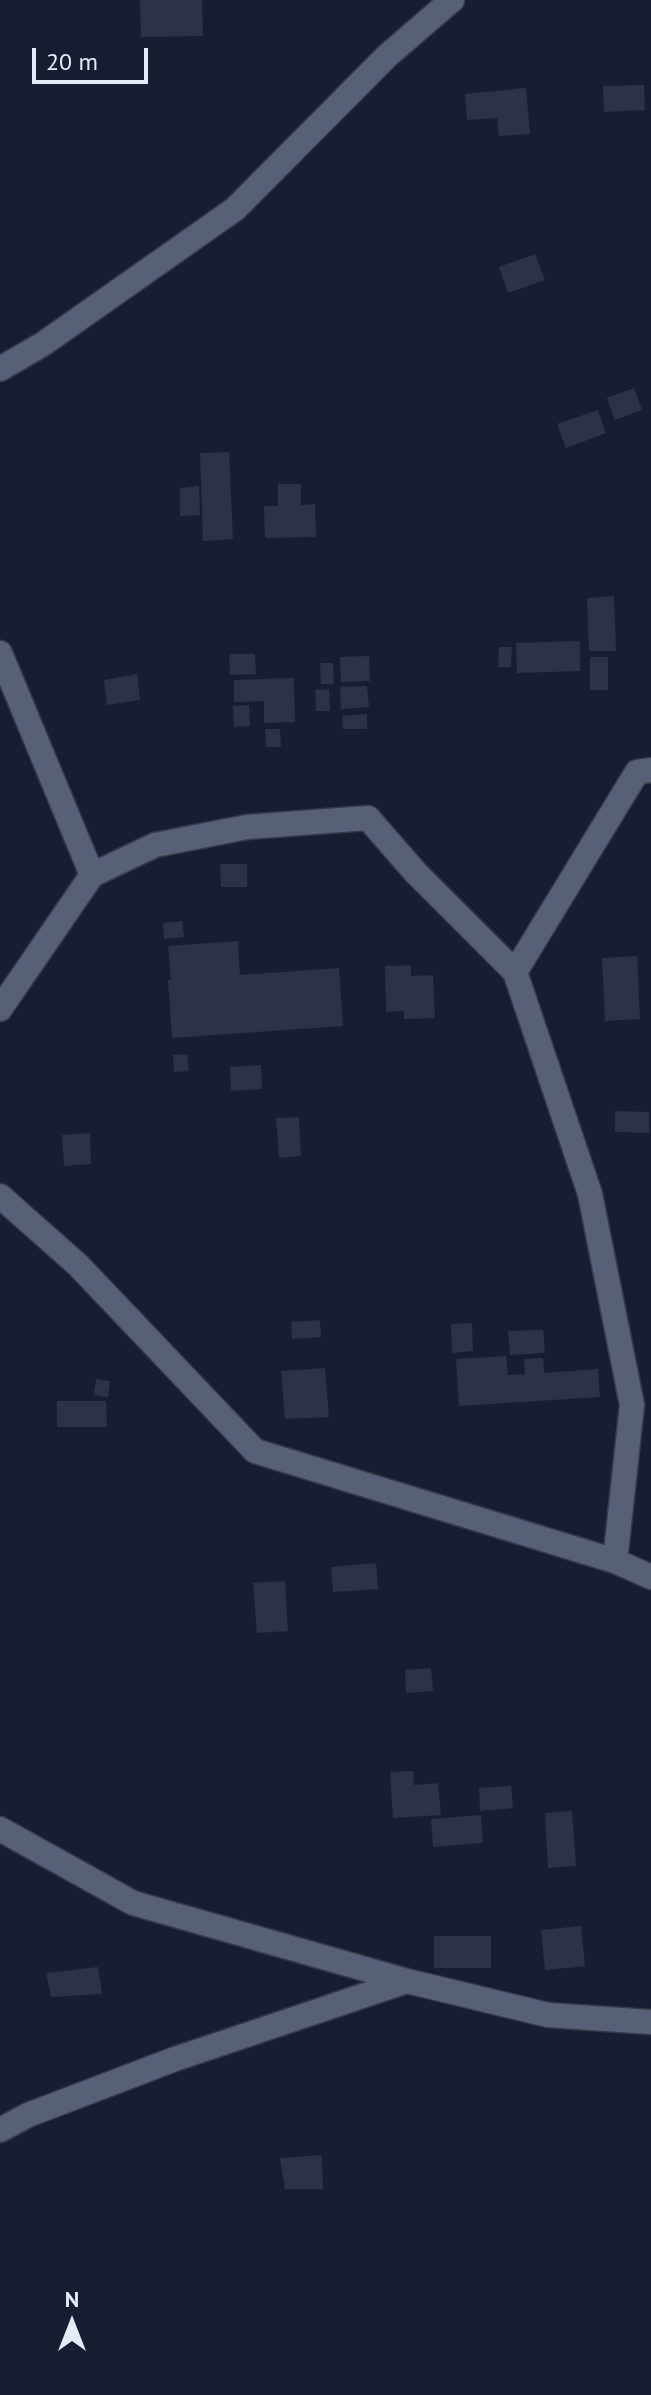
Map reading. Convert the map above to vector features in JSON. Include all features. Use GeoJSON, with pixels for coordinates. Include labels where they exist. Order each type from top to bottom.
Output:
{"type":"FeatureCollection","features":[{"type":"Feature","properties":{"kind":"street"},"geometry":{"type":"LineString","coordinates":[[0,369],[43,344],[235,209],[387,56],[452,0]]}},
{"type":"Feature","properties":{"kind":"street"},"geometry":{"type":"LineString","coordinates":[[0,653],[92,875]]}},
{"type":"Feature","properties":{"kind":"street"},"geometry":{"type":"LineString","coordinates":[[515,972],[637,772],[651,770]]}},
{"type":"Feature","properties":{"kind":"street"},"geometry":{"type":"LineString","coordinates":[[0,1009],[92,875],[155,845],[247,827],[368,818],[416,873],[515,972],[590,1194],[632,1405],[615,1561]]}},
{"type":"Feature","properties":{"kind":"street"},"geometry":{"type":"LineString","coordinates":[[0,1196],[78,1265],[255,1451],[615,1561],[651,1577]]}},
{"type":"Feature","properties":{"kind":"street"},"geometry":{"type":"LineString","coordinates":[[0,1829],[133,1903],[407,1981],[548,2015],[651,2022]]}},
{"type":"Feature","properties":{"kind":"street"},"geometry":{"type":"LineString","coordinates":[[0,2130],[28,2115],[175,2059],[407,1981]]}},
{"type":"Feature","properties":{"kind":"building"},"geometry":{"type":"Polygon","coordinates":[[[140,0],[202,0],[203,36],[141,37],[140,0]]]}},
{"type":"Feature","properties":{"kind":"building"},"geometry":{"type":"Polygon","coordinates":[[[644,85],[645,110],[604,112],[603,86],[644,85]]]}},
{"type":"Feature","properties":{"kind":"building"},"geometry":{"type":"Polygon","coordinates":[[[526,88],[530,134],[499,136],[497,118],[467,120],[465,94],[526,88]]]}},
{"type":"Feature","properties":{"kind":"building"},"geometry":{"type":"Polygon","coordinates":[[[535,254],[545,280],[508,293],[499,267],[535,254]]]}},
{"type":"Feature","properties":{"kind":"building"},"geometry":{"type":"Polygon","coordinates":[[[634,388],[642,410],[615,420],[607,398],[634,388]]]}},
{"type":"Feature","properties":{"kind":"building"},"geometry":{"type":"Polygon","coordinates":[[[598,410],[606,433],[566,448],[557,424],[598,410]]]}},
{"type":"Feature","properties":{"kind":"building"},"geometry":{"type":"Polygon","coordinates":[[[229,452],[233,539],[203,541],[200,453],[229,452]]]}},
{"type":"Feature","properties":{"kind":"building"},"geometry":{"type":"Polygon","coordinates":[[[278,484],[301,484],[301,505],[315,504],[316,537],[265,538],[264,506],[278,506],[278,484]]]}},
{"type":"Feature","properties":{"kind":"building"},"geometry":{"type":"Polygon","coordinates":[[[199,486],[200,515],[180,516],[180,488],[199,486]]]}},
{"type":"Feature","properties":{"kind":"building"},"geometry":{"type":"Polygon","coordinates":[[[614,596],[616,651],[589,651],[587,598],[614,596]]]}},
{"type":"Feature","properties":{"kind":"building"},"geometry":{"type":"Polygon","coordinates":[[[580,641],[580,671],[517,673],[516,643],[580,641]]]}},
{"type":"Feature","properties":{"kind":"building"},"geometry":{"type":"Polygon","coordinates":[[[499,647],[512,647],[511,667],[498,667],[499,647]]]}},
{"type":"Feature","properties":{"kind":"building"},"geometry":{"type":"Polygon","coordinates":[[[229,654],[255,654],[256,674],[230,675],[229,654]]]}},
{"type":"Feature","properties":{"kind":"building"},"geometry":{"type":"Polygon","coordinates":[[[369,656],[370,681],[341,682],[340,657],[369,656]]]}},
{"type":"Feature","properties":{"kind":"building"},"geometry":{"type":"Polygon","coordinates":[[[590,657],[608,657],[608,690],[590,690],[590,657]]]}},
{"type":"Feature","properties":{"kind":"building"},"geometry":{"type":"Polygon","coordinates":[[[320,663],[333,663],[334,684],[321,684],[320,663]]]}},
{"type":"Feature","properties":{"kind":"building"},"geometry":{"type":"Polygon","coordinates":[[[137,674],[140,700],[107,705],[104,680],[137,674]]]}},
{"type":"Feature","properties":{"kind":"building"},"geometry":{"type":"Polygon","coordinates":[[[294,678],[295,722],[264,723],[264,701],[234,702],[234,680],[294,678]]]}},
{"type":"Feature","properties":{"kind":"building"},"geometry":{"type":"Polygon","coordinates":[[[367,686],[369,707],[341,709],[340,687],[367,686]]]}},
{"type":"Feature","properties":{"kind":"building"},"geometry":{"type":"Polygon","coordinates":[[[329,689],[330,711],[316,711],[315,690],[329,689]]]}},
{"type":"Feature","properties":{"kind":"building"},"geometry":{"type":"Polygon","coordinates":[[[249,705],[250,726],[234,727],[233,706],[249,705]]]}},
{"type":"Feature","properties":{"kind":"building"},"geometry":{"type":"Polygon","coordinates":[[[367,714],[367,729],[343,729],[342,716],[367,714]]]}},
{"type":"Feature","properties":{"kind":"building"},"geometry":{"type":"Polygon","coordinates":[[[265,729],[280,729],[281,747],[266,747],[265,729]]]}},
{"type":"Feature","properties":{"kind":"building"},"geometry":{"type":"Polygon","coordinates":[[[220,864],[247,864],[247,887],[221,887],[220,864]]]}},
{"type":"Feature","properties":{"kind":"building"},"geometry":{"type":"Polygon","coordinates":[[[182,921],[184,937],[164,939],[163,923],[182,921]]]}},
{"type":"Feature","properties":{"kind":"building"},"geometry":{"type":"Polygon","coordinates":[[[238,941],[240,975],[339,968],[343,1026],[172,1038],[168,946],[238,941]]]}},
{"type":"Feature","properties":{"kind":"building"},"geometry":{"type":"Polygon","coordinates":[[[637,956],[640,1019],[605,1021],[602,958],[637,956]]]}},
{"type":"Feature","properties":{"kind":"building"},"geometry":{"type":"Polygon","coordinates":[[[411,965],[411,976],[433,975],[435,1018],[404,1019],[404,1011],[386,1012],[385,966],[411,965]]]}},
{"type":"Feature","properties":{"kind":"building"},"geometry":{"type":"Polygon","coordinates":[[[187,1054],[189,1071],[174,1072],[173,1055],[187,1054]]]}},
{"type":"Feature","properties":{"kind":"building"},"geometry":{"type":"Polygon","coordinates":[[[261,1065],[262,1089],[231,1091],[230,1067],[261,1065]]]}},
{"type":"Feature","properties":{"kind":"building"},"geometry":{"type":"Polygon","coordinates":[[[615,1111],[649,1112],[649,1133],[615,1132],[615,1111]]]}},
{"type":"Feature","properties":{"kind":"building"},"geometry":{"type":"Polygon","coordinates":[[[299,1117],[301,1156],[279,1158],[276,1118],[299,1117]]]}},
{"type":"Feature","properties":{"kind":"building"},"geometry":{"type":"Polygon","coordinates":[[[90,1133],[91,1164],[64,1166],[62,1135],[90,1133]]]}},
{"type":"Feature","properties":{"kind":"building"},"geometry":{"type":"Polygon","coordinates":[[[320,1320],[321,1337],[292,1339],[291,1322],[320,1320]]]}},
{"type":"Feature","properties":{"kind":"building"},"geometry":{"type":"Polygon","coordinates":[[[472,1323],[473,1351],[452,1353],[451,1324],[472,1323]]]}},
{"type":"Feature","properties":{"kind":"building"},"geometry":{"type":"Polygon","coordinates":[[[543,1330],[545,1353],[510,1355],[508,1331],[543,1330]]]}},
{"type":"Feature","properties":{"kind":"building"},"geometry":{"type":"Polygon","coordinates":[[[506,1356],[508,1375],[525,1374],[524,1359],[543,1358],[544,1373],[598,1369],[600,1397],[459,1406],[456,1359],[506,1356]]]}},
{"type":"Feature","properties":{"kind":"building"},"geometry":{"type":"Polygon","coordinates":[[[325,1368],[329,1417],[285,1419],[281,1371],[325,1368]]]}},
{"type":"Feature","properties":{"kind":"building"},"geometry":{"type":"Polygon","coordinates":[[[96,1379],[110,1381],[108,1397],[94,1395],[96,1379]]]}},
{"type":"Feature","properties":{"kind":"building"},"geometry":{"type":"Polygon","coordinates":[[[57,1401],[106,1401],[107,1427],[57,1427],[57,1401]]]}},
{"type":"Feature","properties":{"kind":"building"},"geometry":{"type":"Polygon","coordinates":[[[376,1563],[378,1589],[333,1592],[331,1567],[376,1563]]]}},
{"type":"Feature","properties":{"kind":"building"},"geometry":{"type":"Polygon","coordinates":[[[285,1581],[288,1631],[257,1633],[253,1583],[285,1581]]]}},
{"type":"Feature","properties":{"kind":"building"},"geometry":{"type":"Polygon","coordinates":[[[431,1668],[433,1691],[406,1693],[405,1670],[431,1668]]]}},
{"type":"Feature","properties":{"kind":"building"},"geometry":{"type":"Polygon","coordinates":[[[413,1771],[414,1785],[438,1783],[441,1815],[393,1818],[390,1772],[413,1771]]]}},
{"type":"Feature","properties":{"kind":"building"},"geometry":{"type":"Polygon","coordinates":[[[511,1786],[513,1808],[480,1811],[479,1788],[511,1786]]]}},
{"type":"Feature","properties":{"kind":"building"},"geometry":{"type":"Polygon","coordinates":[[[572,1811],[576,1866],[548,1868],[545,1813],[572,1811]]]}},
{"type":"Feature","properties":{"kind":"building"},"geometry":{"type":"Polygon","coordinates":[[[481,1815],[483,1843],[433,1847],[431,1819],[481,1815]]]}},
{"type":"Feature","properties":{"kind":"building"},"geometry":{"type":"Polygon","coordinates":[[[581,1926],[585,1966],[545,1970],[541,1930],[581,1926]]]}},
{"type":"Feature","properties":{"kind":"building"},"geometry":{"type":"Polygon","coordinates":[[[434,1936],[491,1936],[491,1968],[434,1968],[434,1936]]]}},
{"type":"Feature","properties":{"kind":"building"},"geometry":{"type":"Polygon","coordinates":[[[98,1967],[102,1994],[51,1997],[46,1973],[98,1967]]]}},
{"type":"Feature","properties":{"kind":"building"},"geometry":{"type":"Polygon","coordinates":[[[322,2155],[323,2189],[285,2189],[280,2158],[322,2155]]]}}]}
